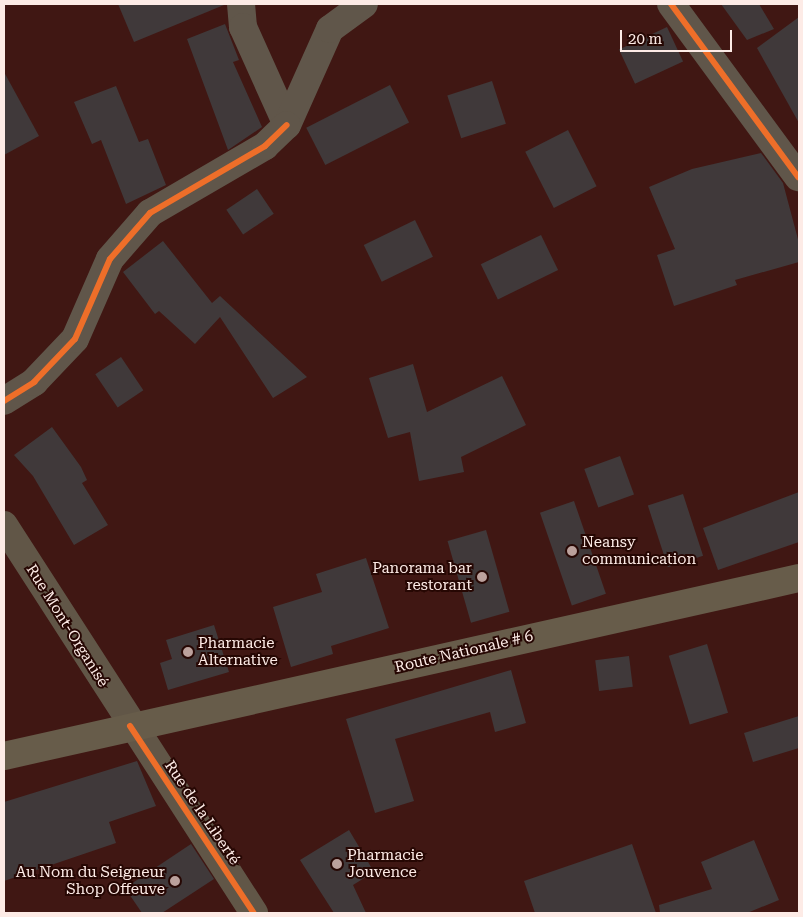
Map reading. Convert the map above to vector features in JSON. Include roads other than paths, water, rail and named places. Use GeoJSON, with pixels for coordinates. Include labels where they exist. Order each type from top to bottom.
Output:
{"type":"FeatureCollection","features":[{"type":"Feature","properties":{"kind":"main road","name":"Rue Mont-Organisé"},"geometry":{"type":"LineString","coordinates":[[4,525],[130,726]]}},
{"type":"Feature","properties":{"kind":"main road","name":"Route Nationale # 6"},"geometry":{"type":"LineString","coordinates":[[4,756],[130,726],[799,578]]}},
{"type":"Feature","properties":{"kind":"main road","name":"Rue de la Liberté"},"geometry":{"type":"LineString","coordinates":[[130,726],[254,913]]}},
{"type":"Feature","properties":{"kind":"street"},"geometry":{"type":"LineString","coordinates":[[241,4],[243,27],[287,125]]}},
{"type":"Feature","properties":{"kind":"street"},"geometry":{"type":"LineString","coordinates":[[4,400],[34,382],[75,339],[110,259],[150,213],[265,146],[287,125],[330,29],[364,4]]}},
{"type":"Feature","properties":{"kind":"street"},"geometry":{"type":"LineString","coordinates":[[672,4],[798,177]]}},
{"type":"Feature","properties":{"kind":"place","name":"Neansy communication"},"geometry":{"type":"Point","coordinates":[572,551]}},
{"type":"Feature","properties":{"kind":"place","name":"Panorama bar restorant"},"geometry":{"type":"Point","coordinates":[482,577]}},
{"type":"Feature","properties":{"kind":"place","name":"Pharmacie Alternative"},"geometry":{"type":"Point","coordinates":[188,652]}},
{"type":"Feature","properties":{"kind":"place","name":"Pharmacie Jouvence"},"geometry":{"type":"Point","coordinates":[337,864]}},
{"type":"Feature","properties":{"kind":"place","name":"Au Nom du Seigneur Shop Offeuve"},"geometry":{"type":"Point","coordinates":[175,881]}}]}
